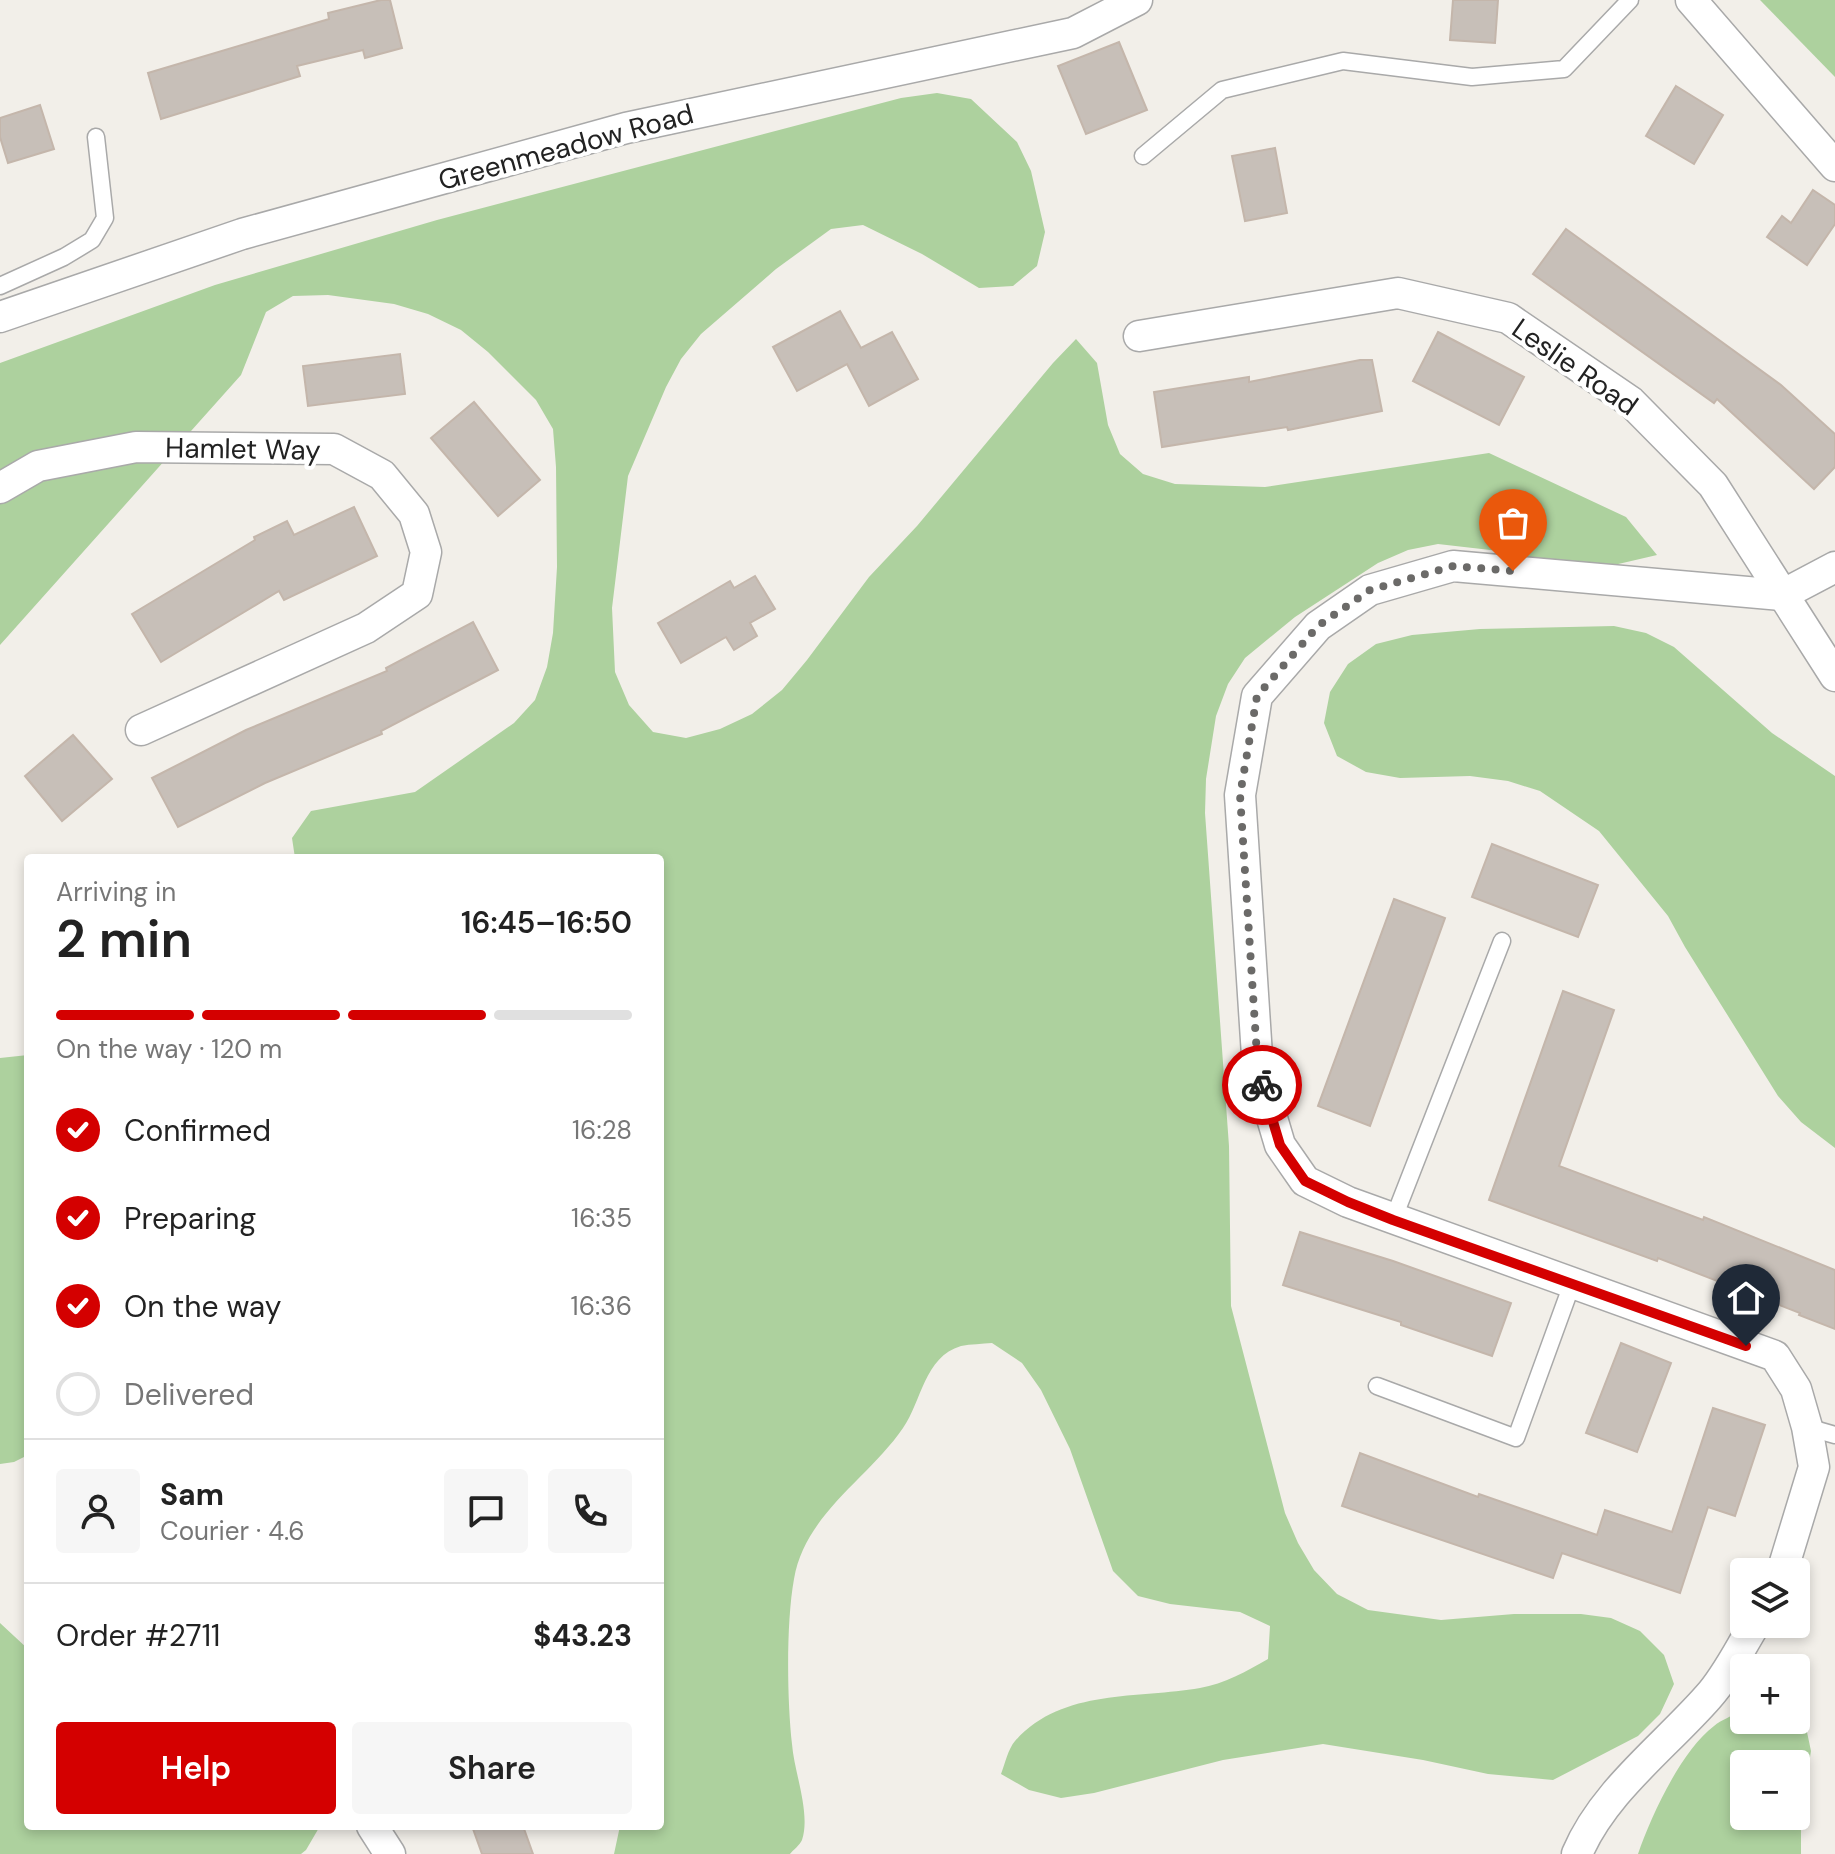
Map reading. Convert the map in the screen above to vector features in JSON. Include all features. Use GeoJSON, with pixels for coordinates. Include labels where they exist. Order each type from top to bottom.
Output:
{"type":"FeatureCollection","features":[{"type":"Feature","properties":{"kind":"street"},"geometry":{"type":"LineString","coordinates":[[1073,33],[1101,0]]}},
{"type":"Feature","properties":{"kind":"street","name":"Greenmeadow Road"},"geometry":{"type":"LineString","coordinates":[[0,317],[242,234],[626,128],[1073,33],[1137,0]]}},
{"type":"Feature","properties":{"kind":"street"},"geometry":{"type":"LineString","coordinates":[[1691,0],[1835,166]]}},
{"type":"Feature","properties":{"kind":"street","name":"Leslie Road"},"geometry":{"type":"LineString","coordinates":[[1139,336],[1398,293],[1508,318],[1631,402],[1713,485],[1835,676]]}},
{"type":"Feature","properties":{"kind":"street","name":"Hamlet Way"},"geometry":{"type":"LineString","coordinates":[[0,488],[38,466],[136,447],[334,449],[382,475],[414,514],[426,552],[417,594],[366,628],[141,730]]}},
{"type":"Feature","properties":{"kind":"street"},"geometry":{"type":"LineString","coordinates":[[1786,1558],[1814,1467],[1821,1431],[1775,1356],[1393,1220],[1305,1181],[1280,1145],[1258,1071],[1240,795],[1257,696],[1318,626],[1370,590],[1453,566],[1782,595],[1835,567]]}},
{"type":"Feature","properties":{"kind":"street"},"geometry":{"type":"LineString","coordinates":[[1577,1854],[1585,1836],[1638,1767],[1710,1695],[1746,1638]]}},
{"type":"Feature","properties":{"kind":"street"},"geometry":{"type":"LineString","coordinates":[[375,1830],[390,1854]]}},
{"type":"Feature","properties":{"kind":"lane"},"geometry":{"type":"LineString","coordinates":[[1143,156],[1222,90],[1343,61],[1472,77],[1564,69],[1630,0]]}},
{"type":"Feature","properties":{"kind":"lane"},"geometry":{"type":"LineString","coordinates":[[0,286],[64,257],[92,240],[105,218],[96,137]]}},
{"type":"Feature","properties":{"kind":"lane"},"geometry":{"type":"LineString","coordinates":[[1393,1220],[1502,941]]}},
{"type":"Feature","properties":{"kind":"lane"},"geometry":{"type":"LineString","coordinates":[[1377,1386],[1516,1438],[1572,1284]]}},
{"type":"Feature","properties":{"kind":"green space"},"geometry":{"type":"Polygon","coordinates":[[[1760,0],[1835,0],[1835,77],[1760,0]]]}},
{"type":"Feature","properties":{"kind":"green space"},"geometry":{"type":"Polygon","coordinates":[[[937,93],[971,99],[1017,142],[1031,171],[1045,232],[1037,266],[1013,286],[979,288],[922,254],[863,225],[831,229],[776,269],[701,334],[681,359],[666,387],[628,476],[612,608],[615,672],[629,705],[653,732],[686,738],[720,729],[752,714],[782,690],[869,577],[917,526],[1076,339],[1097,363],[1108,425],[1120,454],[1143,474],[1175,484],[1265,487],[1489,453],[1626,517],[1657,555],[1584,572],[1499,551],[1438,544],[1408,550],[1378,563],[1295,617],[1245,658],[1228,684],[1216,716],[1206,779],[1205,813],[1229,1146],[1231,1306],[1285,1513],[1314,1570],[1337,1594],[1368,1610],[1441,1620],[1514,1614],[1581,1614],[1611,1618],[1640,1631],[1664,1655],[1674,1684],[1660,1714],[1638,1736],[1553,1780],[1488,1774],[1323,1744],[1223,1760],[1094,1793],[1061,1798],[1029,1790],[1001,1774],[1015,1741],[1034,1724],[1055,1712],[1102,1699],[1200,1688],[1227,1680],[1268,1659],[1270,1626],[1240,1612],[1170,1604],[1138,1596],[1113,1571],[1070,1449],[1041,1390],[1022,1363],[992,1343],[976,1344],[961,1346],[939,1360],[925,1381],[903,1428],[824,1516],[800,1556],[791,1597],[788,1661],[793,1755],[805,1818],[801,1842],[790,1854],[614,1854],[619,1830],[664,1830],[664,854],[294,854],[292,838],[311,811],[415,792],[514,723],[535,700],[547,667],[553,633],[557,567],[553,429],[536,400],[461,330],[428,314],[394,304],[328,295],[293,296],[266,312],[241,375],[0,645],[0,363],[215,285],[437,220],[901,98],[937,93]]]}},
{"type":"Feature","properties":{"kind":"green space"},"geometry":{"type":"Polygon","coordinates":[[[1614,626],[1646,633],[1674,647],[1772,733],[1835,776],[1835,1148],[1801,1122],[1778,1096],[1668,916],[1599,831],[1540,791],[1508,781],[1470,776],[1400,778],[1366,772],[1337,756],[1324,723],[1330,692],[1348,664],[1376,644],[1412,635],[1480,629],[1614,626]]]}},
{"type":"Feature","properties":{"kind":"green space"},"geometry":{"type":"Polygon","coordinates":[[[24,1055],[24,1457],[0,1464],[0,1058],[24,1055]]]}},
{"type":"Feature","properties":{"kind":"green space"},"geometry":{"type":"Polygon","coordinates":[[[0,1623],[24,1645],[24,1830],[318,1830],[301,1854],[0,1854],[0,1623]]]}},
{"type":"Feature","properties":{"kind":"green space"},"geometry":{"type":"Polygon","coordinates":[[[1730,1716],[1730,1734],[1807,1734],[1811,1751],[1810,1757],[1810,1750],[1730,1750],[1730,1830],[1801,1830],[1801,1854],[1638,1854],[1659,1803],[1679,1767],[1702,1737],[1730,1716]]]}},
{"type":"Feature","properties":{"kind":"building"},"geometry":{"type":"Polygon","coordinates":[[[390,0],[402,48],[365,58],[363,50],[297,66],[300,76],[161,119],[148,73],[329,19],[328,13],[390,0]]]}},
{"type":"Feature","properties":{"kind":"building"},"geometry":{"type":"Polygon","coordinates":[[[1453,0],[1498,0],[1495,43],[1450,40],[1453,0]]]}},
{"type":"Feature","properties":{"kind":"building"},"geometry":{"type":"Polygon","coordinates":[[[1119,42],[1147,110],[1086,134],[1058,66],[1119,42]]]}},
{"type":"Feature","properties":{"kind":"building"},"geometry":{"type":"Polygon","coordinates":[[[1676,86],[1723,115],[1694,164],[1646,136],[1676,86]]]}},
{"type":"Feature","properties":{"kind":"building"},"geometry":{"type":"Polygon","coordinates":[[[40,105],[54,149],[8,163],[0,137],[0,118],[40,105]]]}},
{"type":"Feature","properties":{"kind":"building"},"geometry":{"type":"Polygon","coordinates":[[[1275,148],[1287,213],[1245,221],[1232,156],[1275,148]]]}},
{"type":"Feature","properties":{"kind":"building"},"geometry":{"type":"Polygon","coordinates":[[[1813,190],[1835,205],[1835,224],[1807,265],[1767,237],[1782,216],[1791,223],[1813,190]]]}},
{"type":"Feature","properties":{"kind":"building"},"geometry":{"type":"Polygon","coordinates":[[[1566,229],[1781,385],[1835,434],[1835,467],[1814,489],[1717,399],[1714,403],[1533,274],[1566,229]]]}},
{"type":"Feature","properties":{"kind":"building"},"geometry":{"type":"Polygon","coordinates":[[[840,311],[861,348],[892,332],[918,379],[869,406],[847,364],[797,391],[773,347],[840,311]]]}},
{"type":"Feature","properties":{"kind":"building"},"geometry":{"type":"Polygon","coordinates":[[[1438,332],[1524,377],[1499,425],[1413,381],[1438,332]]]}},
{"type":"Feature","properties":{"kind":"building"},"geometry":{"type":"Polygon","coordinates":[[[400,354],[405,394],[308,406],[303,366],[400,354]]]}},
{"type":"Feature","properties":{"kind":"building"},"geometry":{"type":"Polygon","coordinates":[[[1372,360],[1382,411],[1288,430],[1287,427],[1162,447],[1154,392],[1249,377],[1249,382],[1372,360]]]}},
{"type":"Feature","properties":{"kind":"building"},"geometry":{"type":"Polygon","coordinates":[[[474,402],[540,480],[498,516],[431,438],[474,402]]]}},
{"type":"Feature","properties":{"kind":"building"},"geometry":{"type":"Polygon","coordinates":[[[354,507],[377,556],[284,600],[279,591],[161,662],[132,614],[255,540],[254,537],[287,521],[294,535],[354,507]]]}},
{"type":"Feature","properties":{"kind":"building"},"geometry":{"type":"Polygon","coordinates":[[[755,576],[775,609],[750,623],[757,636],[734,650],[726,637],[681,663],[658,623],[730,581],[734,588],[755,576]]]}},
{"type":"Feature","properties":{"kind":"building"},"geometry":{"type":"Polygon","coordinates":[[[473,622],[498,670],[381,731],[382,734],[265,783],[178,827],[152,778],[246,730],[387,671],[386,668],[473,622]]]}},
{"type":"Feature","properties":{"kind":"building"},"geometry":{"type":"Polygon","coordinates":[[[73,735],[112,779],[62,821],[25,776],[73,735]]]}},
{"type":"Feature","properties":{"kind":"building"},"geometry":{"type":"Polygon","coordinates":[[[1492,844],[1598,885],[1578,937],[1472,897],[1492,844]]]}},
{"type":"Feature","properties":{"kind":"building"},"geometry":{"type":"Polygon","coordinates":[[[1394,899],[1445,918],[1370,1126],[1318,1106],[1394,899]]]}},
{"type":"Feature","properties":{"kind":"building"},"geometry":{"type":"Polygon","coordinates":[[[1563,991],[1614,1010],[1559,1166],[1703,1220],[1704,1217],[1835,1270],[1835,1329],[1658,1258],[1657,1261],[1489,1200],[1563,991]]]}},
{"type":"Feature","properties":{"kind":"building"},"geometry":{"type":"Polygon","coordinates":[[[1300,1232],[1511,1303],[1492,1356],[1401,1325],[1401,1322],[1283,1285],[1300,1232]]]}},
{"type":"Feature","properties":{"kind":"building"},"geometry":{"type":"Polygon","coordinates":[[[1621,1343],[1671,1363],[1637,1452],[1586,1433],[1621,1343]]]}},
{"type":"Feature","properties":{"kind":"building"},"geometry":{"type":"Polygon","coordinates":[[[1713,1408],[1765,1425],[1735,1516],[1708,1507],[1680,1593],[1562,1553],[1553,1578],[1342,1506],[1360,1453],[1478,1497],[1479,1494],[1597,1535],[1605,1510],[1672,1532],[1713,1408]]]}},
{"type":"Feature","properties":{"kind":"building"},"geometry":{"type":"Polygon","coordinates":[[[473,1830],[524,1830],[533,1854],[482,1854],[473,1830]]]}},
{"type":"Feature","properties":{"kind":"way so far"},"geometry":{"type":"LineString","coordinates":[[1262,1085],[1258,1071],[1240,795],[1257,696],[1318,626],[1370,590],[1453,566],[1513,571]]}},
{"type":"Feature","properties":{"kind":"route"},"geometry":{"type":"LineString","coordinates":[[1262,1085],[1280,1145],[1305,1181],[1393,1220],[1746,1346]]}}]}
